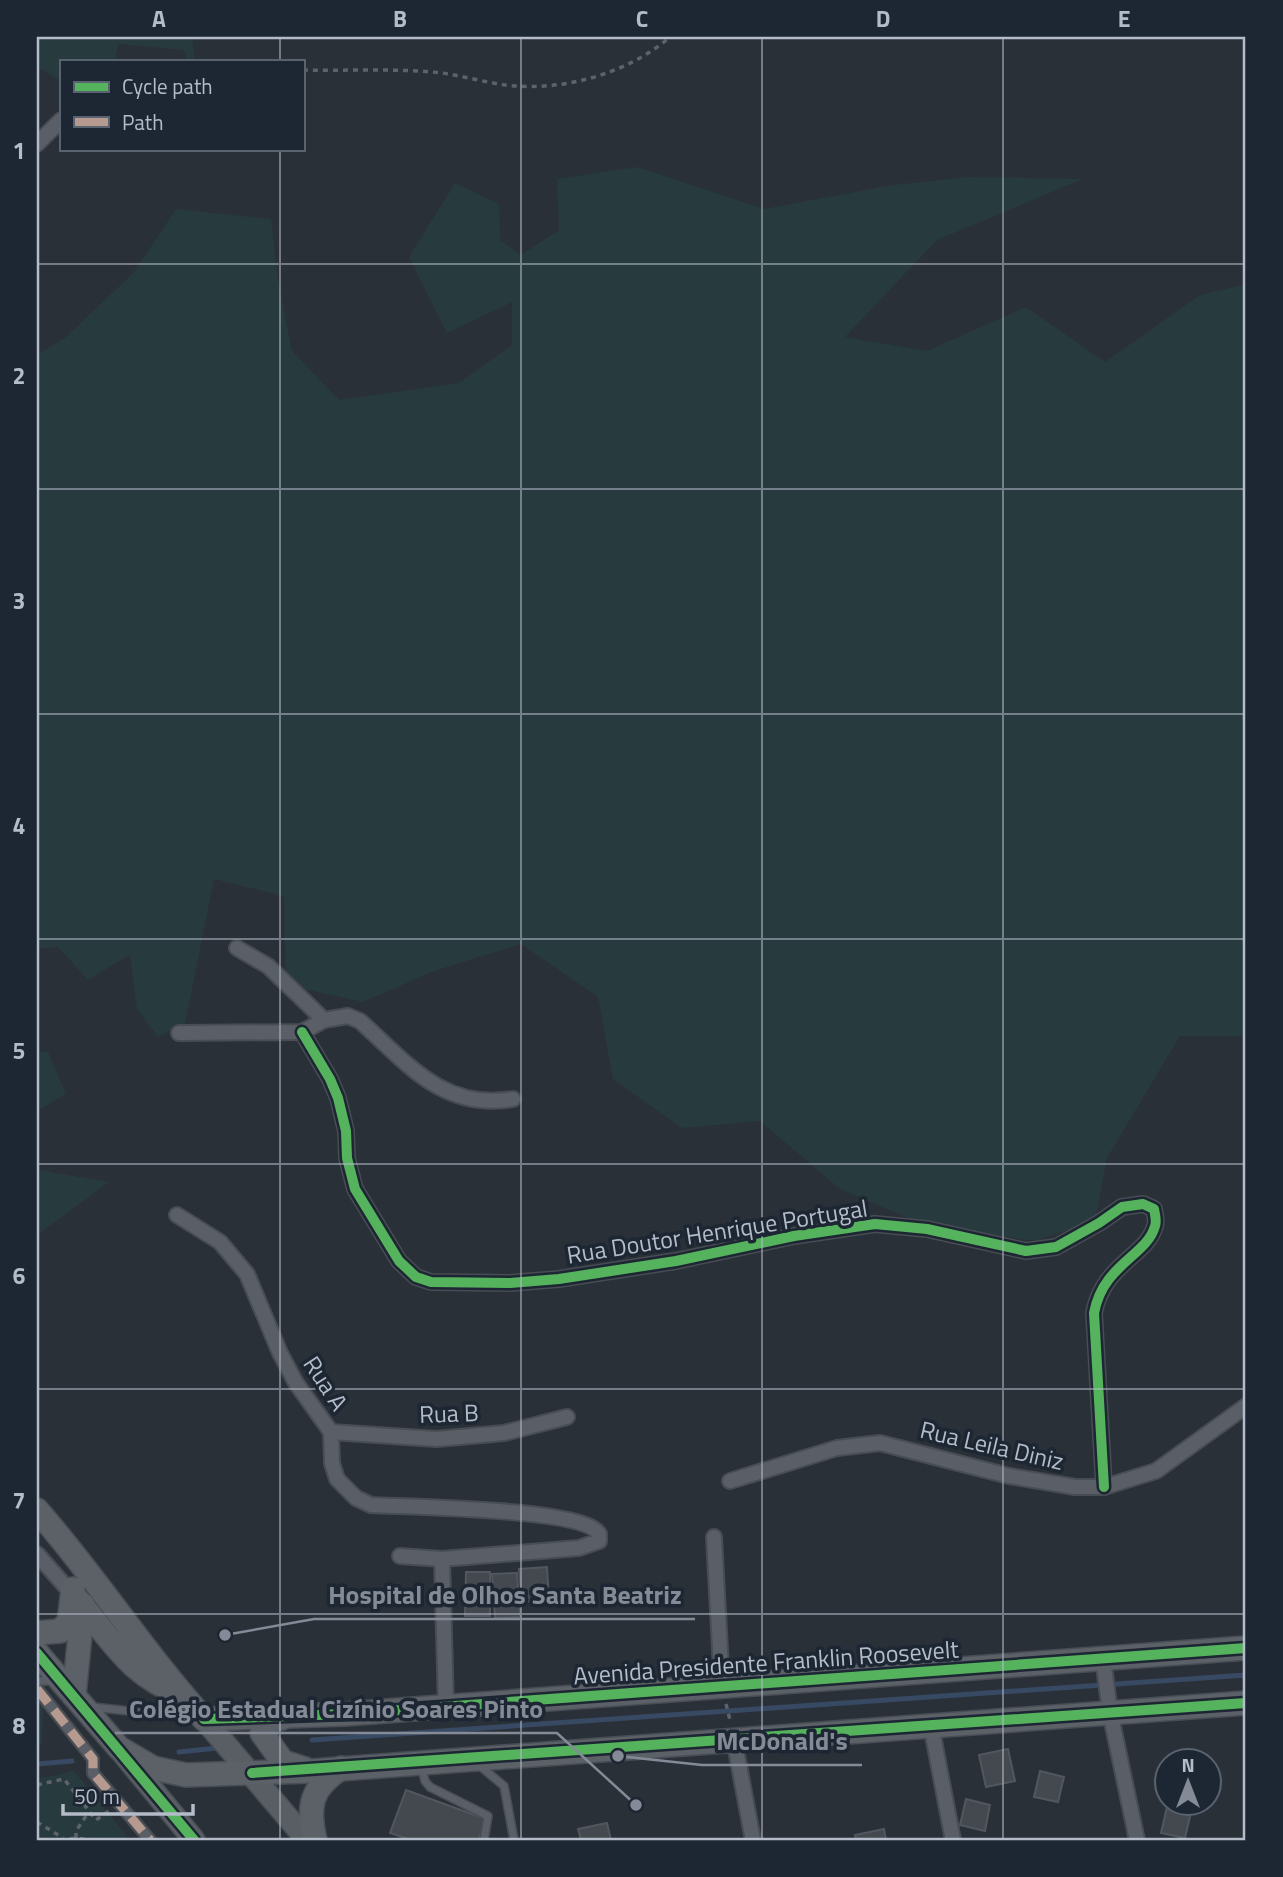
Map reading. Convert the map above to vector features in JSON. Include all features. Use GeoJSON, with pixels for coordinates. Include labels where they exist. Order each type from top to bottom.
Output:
{"type":"FeatureCollection","features":[{"type":"Feature","properties":{"kind":"main road"},"geometry":{"type":"LineString","coordinates":[[37,1510],[73,1551],[182,1694],[307,1840]]}},
{"type":"Feature","properties":{"kind":"main road"},"geometry":{"type":"LineString","coordinates":[[73,1551],[78,1600],[73,1694]]}},
{"type":"Feature","properties":{"kind":"main road"},"geometry":{"type":"LineString","coordinates":[[37,1633],[52,1633],[64,1628],[72,1618],[78,1600]]}},
{"type":"Feature","properties":{"kind":"main road"},"geometry":{"type":"LineString","coordinates":[[78,1600],[126,1660],[144,1677],[182,1694]]}},
{"type":"Feature","properties":{"kind":"main road","name":"Avenida Presidente Franklin Roosevelt"},"geometry":{"type":"LineString","coordinates":[[204,1719],[282,1718],[446,1707],[724,1695],[1105,1667],[1246,1648]]}},
{"type":"Feature","properties":{"kind":"main road"},"geometry":{"type":"LineString","coordinates":[[37,1653],[194,1840]]}},
{"type":"Feature","properties":{"kind":"main road"},"geometry":{"type":"LineString","coordinates":[[119,1748],[153,1768],[169,1773],[312,1771],[471,1758],[732,1730],[930,1725],[1109,1703],[1246,1703]]}},
{"type":"Feature","properties":{"kind":"main road"},"geometry":{"type":"LineString","coordinates":[[282,1718],[268,1722],[262,1732],[283,1762],[312,1771]]}},
{"type":"Feature","properties":{"kind":"main road"},"geometry":{"type":"LineString","coordinates":[[315,1840],[313,1797],[323,1781],[341,1768]]}},
{"type":"Feature","properties":{"kind":"street"},"geometry":{"type":"LineString","coordinates":[[37,144],[60,121]]}},
{"type":"Feature","properties":{"kind":"street"},"geometry":{"type":"LineString","coordinates":[[237,948],[268,966],[324,1020]]}},
{"type":"Feature","properties":{"kind":"street"},"geometry":{"type":"LineString","coordinates":[[179,1032],[302,1032],[324,1020],[340,1016],[355,1018],[445,1093],[471,1100],[513,1099]]}},
{"type":"Feature","properties":{"kind":"street","name":"Rua Doutor Henrique Portugal"},"geometry":{"type":"LineString","coordinates":[[302,1032],[338,1098],[346,1131],[350,1173],[360,1198],[399,1261],[416,1277],[431,1282],[510,1283],[559,1279],[676,1261],[794,1236],[875,1224],[927,1229],[1026,1251],[1041,1251],[1099,1223],[1122,1206],[1143,1204],[1154,1209],[1156,1224],[1151,1236],[1106,1280],[1097,1296],[1094,1313],[1104,1487]]}},
{"type":"Feature","properties":{"kind":"street","name":"Rua A"},"geometry":{"type":"LineString","coordinates":[[177,1215],[220,1242],[247,1273],[280,1353],[331,1432],[332,1463],[338,1479],[363,1502],[370,1505],[560,1517],[596,1529],[599,1541],[579,1548],[442,1559]]}},
{"type":"Feature","properties":{"kind":"street","name":"Rua Leila Diniz"},"geometry":{"type":"LineString","coordinates":[[730,1481],[837,1448],[880,1444],[1009,1476],[1076,1487],[1104,1487],[1156,1471],[1246,1406]]}},
{"type":"Feature","properties":{"kind":"street","name":"Rua B"},"geometry":{"type":"LineString","coordinates":[[331,1432],[437,1439],[504,1433],[567,1417]]}},
{"type":"Feature","properties":{"kind":"street"},"geometry":{"type":"LineString","coordinates":[[714,1537],[724,1695]]}},
{"type":"Feature","properties":{"kind":"street"},"geometry":{"type":"LineString","coordinates":[[37,1554],[78,1600]]}},
{"type":"Feature","properties":{"kind":"street"},"geometry":{"type":"LineString","coordinates":[[400,1556],[442,1559],[446,1707]]}},
{"type":"Feature","properties":{"kind":"street"},"geometry":{"type":"LineString","coordinates":[[1105,1667],[1109,1703],[1137,1840]]}},
{"type":"Feature","properties":{"kind":"street"},"geometry":{"type":"LineString","coordinates":[[37,1689],[93,1759],[93,1773],[150,1840]]}},
{"type":"Feature","properties":{"kind":"street"},"geometry":{"type":"LineString","coordinates":[[930,1725],[953,1840]]}},
{"type":"Feature","properties":{"kind":"street"},"geometry":{"type":"LineString","coordinates":[[732,1730],[753,1840]]}},
{"type":"Feature","properties":{"kind":"lane"},"geometry":{"type":"LineString","coordinates":[[37,1681],[73,1694],[204,1719]]}},
{"type":"Feature","properties":{"kind":"lane"},"geometry":{"type":"LineString","coordinates":[[471,1758],[504,1786],[514,1840]]}},
{"type":"Feature","properties":{"kind":"lane"},"geometry":{"type":"LineString","coordinates":[[421,1762],[425,1781],[430,1787],[488,1816],[484,1840]]}},
{"type":"Feature","properties":{"kind":"path"},"geometry":{"type":"LineString","coordinates":[[304,70],[441,73],[507,85],[543,85],[601,75],[628,66],[670,37]]}},
{"type":"Feature","properties":{"kind":"path"},"geometry":{"type":"LineString","coordinates":[[724,1695],[732,1730]]}},
{"type":"Feature","properties":{"kind":"path"},"geometry":{"type":"LineString","coordinates":[[37,1785],[64,1779],[96,1820],[120,1804]]}},
{"type":"Feature","properties":{"kind":"path"},"geometry":{"type":"LineString","coordinates":[[76,1838],[76,1831],[88,1813]]}},
{"type":"Feature","properties":{"kind":"path"},"geometry":{"type":"LineString","coordinates":[[37,1822],[62,1840],[96,1840]]}},
{"type":"Feature","properties":{"kind":"green space"},"geometry":{"type":"Polygon","coordinates":[[[37,37],[198,37],[192,38],[195,60],[187,60],[184,50],[118,44],[115,60],[60,60],[60,79],[41,69],[37,70],[37,37]]]}},
{"type":"Feature","properties":{"kind":"green space"},"geometry":{"type":"Polygon","coordinates":[[[637,167],[764,209],[893,185],[971,177],[1083,179],[937,240],[845,337],[927,351],[1026,307],[1105,362],[1200,295],[1246,284],[1246,1036],[1180,1036],[1107,1158],[1095,1221],[1035,1241],[924,1225],[840,1189],[760,1121],[682,1128],[613,1079],[598,997],[521,944],[434,971],[363,1002],[286,985],[284,896],[214,879],[185,1024],[158,1037],[137,1009],[130,955],[88,980],[58,947],[37,949],[37,355],[66,337],[134,272],[176,209],[271,219],[278,280],[292,351],[339,400],[459,383],[512,345],[512,302],[447,333],[409,257],[455,183],[499,204],[500,240],[521,255],[559,230],[557,179],[637,167]]]}},
{"type":"Feature","properties":{"kind":"green space"},"geometry":{"type":"Polygon","coordinates":[[[37,1051],[48,1052],[66,1094],[37,1111],[37,1051]]]}},
{"type":"Feature","properties":{"kind":"green space"},"geometry":{"type":"Polygon","coordinates":[[[37,1168],[38,1170],[109,1182],[37,1235],[37,1168]]]}},
{"type":"Feature","properties":{"kind":"green space"},"geometry":{"type":"Polygon","coordinates":[[[37,1698],[43,1706],[42,1744],[37,1748],[37,1698]]]}},
{"type":"Feature","properties":{"kind":"green space"},"geometry":{"type":"Polygon","coordinates":[[[74,1771],[130,1840],[37,1840],[37,1779],[74,1771]]]}},
{"type":"Feature","properties":{"kind":"building"},"geometry":{"type":"Polygon","coordinates":[[[547,1567],[549,1600],[522,1602],[519,1569],[547,1567]]]}},
{"type":"Feature","properties":{"kind":"building"},"geometry":{"type":"Polygon","coordinates":[[[466,1572],[490,1572],[490,1616],[465,1616],[466,1572]]]}},
{"type":"Feature","properties":{"kind":"building"},"geometry":{"type":"Polygon","coordinates":[[[517,1573],[520,1617],[495,1618],[492,1574],[517,1573]]]}},
{"type":"Feature","properties":{"kind":"building"},"geometry":{"type":"Polygon","coordinates":[[[1008,1749],[1015,1781],[986,1787],[979,1755],[1008,1749]]]}},
{"type":"Feature","properties":{"kind":"building"},"geometry":{"type":"Polygon","coordinates":[[[1040,1771],[1064,1777],[1058,1802],[1034,1797],[1040,1771]]]}},
{"type":"Feature","properties":{"kind":"building"},"geometry":{"type":"Polygon","coordinates":[[[406,1790],[486,1819],[478,1840],[411,1840],[390,1833],[406,1790]]]}},
{"type":"Feature","properties":{"kind":"building"},"geometry":{"type":"Polygon","coordinates":[[[966,1799],[990,1805],[985,1831],[960,1825],[966,1799]]]}},
{"type":"Feature","properties":{"kind":"building"},"geometry":{"type":"Polygon","coordinates":[[[1164,1818],[1190,1818],[1185,1838],[1161,1833],[1164,1818]]]}},
{"type":"Feature","properties":{"kind":"building"},"geometry":{"type":"Polygon","coordinates":[[[607,1823],[611,1840],[581,1840],[578,1829],[607,1823]]]}},
{"type":"Feature","properties":{"kind":"building"},"geometry":{"type":"Polygon","coordinates":[[[884,1829],[886,1840],[856,1840],[855,1835],[884,1829]]]}},
{"type":"Feature","properties":{"kind":"waterway"},"geometry":{"type":"LineString","coordinates":[[312,1740],[1246,1675]]}},
{"type":"Feature","properties":{"kind":"waterway"},"geometry":{"type":"LineString","coordinates":[[179,1752],[217,1748]]}},
{"type":"Feature","properties":{"kind":"waterway"},"geometry":{"type":"LineString","coordinates":[[37,1764],[72,1761]]}},
{"type":"Feature","properties":{"kind":"marked path"},"geometry":{"type":"LineString","coordinates":[[37,1689],[93,1759],[93,1773],[150,1840]]}},
{"type":"Feature","properties":{"kind":"cycle path"},"geometry":{"type":"LineString","coordinates":[[302,1032],[338,1098],[346,1131],[347,1158],[355,1189],[399,1261],[416,1277],[431,1282],[510,1283],[559,1279],[676,1261],[794,1236],[875,1224],[927,1229],[1026,1251],[1056,1247],[1122,1207],[1143,1204],[1154,1209],[1156,1224],[1150,1236],[1106,1283],[1094,1313],[1104,1487]]}},
{"type":"Feature","properties":{"kind":"cycle path"},"geometry":{"type":"LineString","coordinates":[[204,1719],[345,1714],[1246,1648]]}},
{"type":"Feature","properties":{"kind":"cycle path"},"geometry":{"type":"LineString","coordinates":[[37,1653],[194,1840]]}},
{"type":"Feature","properties":{"kind":"cycle path"},"geometry":{"type":"LineString","coordinates":[[252,1773],[1246,1703]]}},
{"type":"Feature","properties":{"kind":"place","name":"Hospital de Olhos Santa Beatriz"},"geometry":{"type":"Point","coordinates":[225,1635]}},
{"type":"Feature","properties":{"kind":"place","name":"McDonald's"},"geometry":{"type":"Point","coordinates":[618,1756]}},
{"type":"Feature","properties":{"kind":"place","name":"Colégio Estadual Cizínio Soares Pinto"},"geometry":{"type":"Point","coordinates":[636,1805]}}]}
